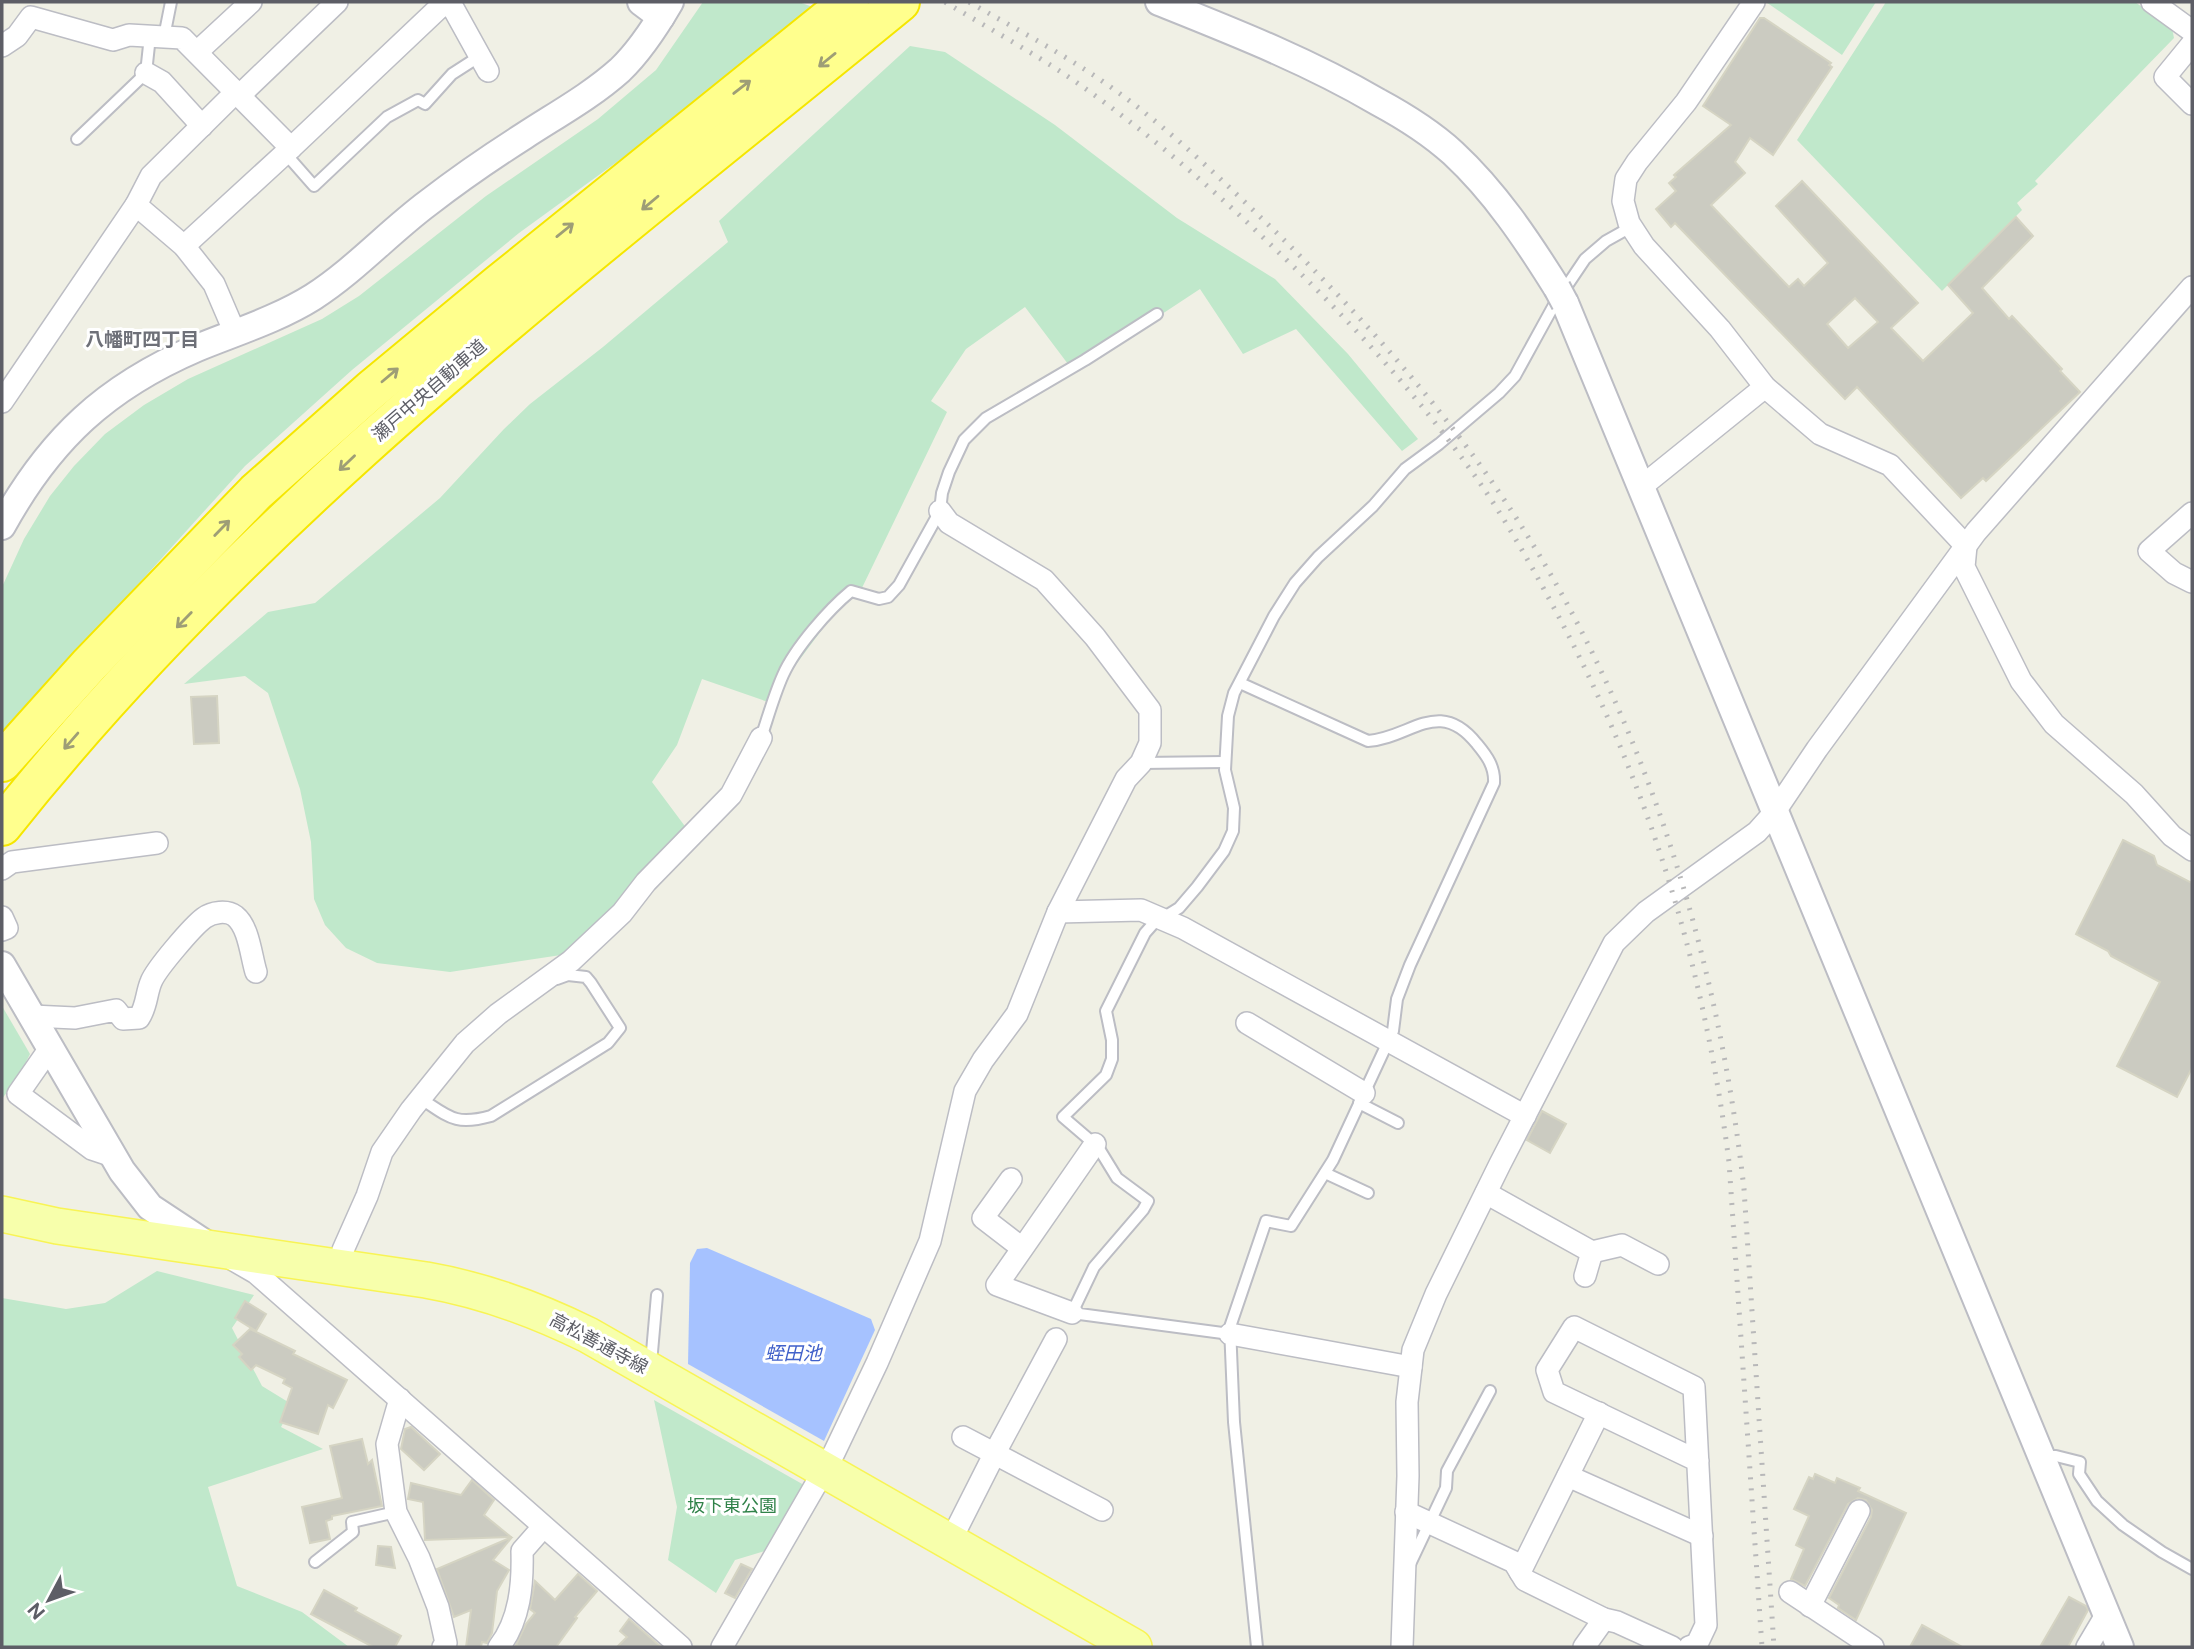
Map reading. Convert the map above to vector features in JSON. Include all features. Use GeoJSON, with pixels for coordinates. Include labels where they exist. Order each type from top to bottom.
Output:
{"type":"FeatureCollection","features":[{"type":"Feature","properties":{"kind":"highway","name":"瀬戸中央自動車道"},"geometry":{"type":"LineString","coordinates":[[2,762],[103,677],[208,596],[374,438],[869,6]]}},
{"type":"Feature","properties":{"kind":"highway","name":"瀬戸中央自動車道"},"geometry":{"type":"LineString","coordinates":[[2,826],[44,773],[103,677]]}},
{"type":"Feature","properties":{"kind":"main road","name":"高松善通寺線"},"geometry":{"type":"LineString","coordinates":[[2,1214],[57,1226],[459,1285],[543,1313],[588,1335],[1134,1647]]}},
{"type":"Feature","properties":{"kind":"street"},"geometry":{"type":"LineString","coordinates":[[197,52],[251,2]]}},
{"type":"Feature","properties":{"kind":"street"},"geometry":{"type":"LineString","coordinates":[[3,398],[136,205],[151,176],[337,2]]}},
{"type":"Feature","properties":{"kind":"street"},"geometry":{"type":"LineString","coordinates":[[1159,2],[1291,56],[1350,85],[1405,117],[1452,152],[1484,185],[1521,232],[1561,296],[2120,1647]]}},
{"type":"Feature","properties":{"kind":"street"},"geometry":{"type":"LineString","coordinates":[[1754,2],[1686,102],[1626,178],[1623,201],[1631,227],[1644,246],[1720,328],[1765,387],[1820,434],[1890,465],[1966,546],[1964,567],[2021,681],[2054,724],[2134,794],[2172,836],[2192,850]]}},
{"type":"Feature","properties":{"kind":"street"},"geometry":{"type":"LineString","coordinates":[[2152,2],[2192,31]]}},
{"type":"Feature","properties":{"kind":"street"},"geometry":{"type":"LineString","coordinates":[[184,246],[441,6],[452,6],[484,64]]}},
{"type":"Feature","properties":{"kind":"street"},"geometry":{"type":"LineString","coordinates":[[2,526],[20,492],[45,458],[98,405],[160,366],[288,310],[340,278],[437,196],[604,83],[632,57],[657,7]]}},
{"type":"Feature","properties":{"kind":"street"},"geometry":{"type":"LineString","coordinates":[[2,46],[17,36],[31,17],[113,40],[129,35],[183,38],[238,93],[288,151]]}},
{"type":"Feature","properties":{"kind":"street"},"geometry":{"type":"LineString","coordinates":[[2192,44],[2165,77],[2192,104]]}},
{"type":"Feature","properties":{"kind":"street"},"geometry":{"type":"LineString","coordinates":[[146,73],[162,82],[202,126]]}},
{"type":"Feature","properties":{"kind":"street"},"geometry":{"type":"LineString","coordinates":[[136,205],[184,246],[214,284],[235,333]]}},
{"type":"Feature","properties":{"kind":"street"},"geometry":{"type":"LineString","coordinates":[[1402,1647],[1407,1402],[1413,1350],[1436,1294],[1486,1193],[1615,943],[1646,912],[1757,832],[1774,813],[1832,728],[1985,522],[2192,287]]}},
{"type":"Feature","properties":{"kind":"street"},"geometry":{"type":"LineString","coordinates":[[1641,487],[1765,387]]}},
{"type":"Feature","properties":{"kind":"street"},"geometry":{"type":"LineString","coordinates":[[722,1647],[824,1470],[877,1363],[930,1241],[965,1091],[983,1060],[1017,1014],[1058,912],[1126,779],[1141,763],[1150,743],[1150,710],[1096,637],[1044,580],[949,523],[940,511]]}},
{"type":"Feature","properties":{"kind":"street"},"geometry":{"type":"LineString","coordinates":[[2192,513],[2149,551],[2174,573],[2192,582]]}},
{"type":"Feature","properties":{"kind":"street"},"geometry":{"type":"LineString","coordinates":[[343,1266],[343,1250],[367,1196],[382,1152],[420,1098],[465,1043],[571,961],[622,913],[646,882],[732,795],[761,738]]}},
{"type":"Feature","properties":{"kind":"street"},"geometry":{"type":"LineString","coordinates":[[2,869],[12,862],[157,843]]}},
{"type":"Feature","properties":{"kind":"street"},"geometry":{"type":"LineString","coordinates":[[1058,912],[1141,910],[1183,928],[1525,1116]]}},
{"type":"Feature","properties":{"kind":"street"},"geometry":{"type":"LineString","coordinates":[[32,1016],[75,1018],[116,1010],[123,1019],[139,1018],[145,1009],[152,980],[165,961],[205,918],[218,913],[232,913],[238,919],[245,933],[256,972]]}},
{"type":"Feature","properties":{"kind":"street"},"geometry":{"type":"LineString","coordinates":[[2,917],[6,928],[2,930]]}},
{"type":"Feature","properties":{"kind":"street"},"geometry":{"type":"LineString","coordinates":[[2,965],[113,1156],[150,1206],[210,1247],[256,1273],[681,1647]]}},
{"type":"Feature","properties":{"kind":"street"},"geometry":{"type":"LineString","coordinates":[[1247,1023],[1274,1051],[1362,1098]]}},
{"type":"Feature","properties":{"kind":"street"},"geometry":{"type":"LineString","coordinates":[[50,1048],[18,1094],[92,1149],[113,1156]]}},
{"type":"Feature","properties":{"kind":"street"},"geometry":{"type":"LineString","coordinates":[[1072,1313],[997,1285],[1096,1144]]}},
{"type":"Feature","properties":{"kind":"street"},"geometry":{"type":"LineString","coordinates":[[1011,1179],[983,1218],[1022,1248]]}},
{"type":"Feature","properties":{"kind":"street"},"geometry":{"type":"LineString","coordinates":[[1486,1193],[1592,1252],[1622,1245],[1658,1264]]}},
{"type":"Feature","properties":{"kind":"street"},"geometry":{"type":"LineString","coordinates":[[1585,1276],[1592,1252]]}},
{"type":"Feature","properties":{"kind":"street"},"geometry":{"type":"LineString","coordinates":[[1689,1647],[1697,1644],[1706,1625],[1702,1536],[1698,1461],[1694,1387],[1574,1327],[1547,1370],[1554,1392],[1698,1461]]}},
{"type":"Feature","properties":{"kind":"street"},"geometry":{"type":"LineString","coordinates":[[1230,1334],[1411,1367]]}},
{"type":"Feature","properties":{"kind":"street"},"geometry":{"type":"LineString","coordinates":[[950,1542],[1056,1339]]}},
{"type":"Feature","properties":{"kind":"street"},"geometry":{"type":"LineString","coordinates":[[400,1399],[387,1444],[396,1512],[419,1558],[438,1607],[446,1643],[443,1647]]}},
{"type":"Feature","properties":{"kind":"street"},"geometry":{"type":"LineString","coordinates":[[1520,1572],[1599,1413]]}},
{"type":"Feature","properties":{"kind":"street"},"geometry":{"type":"LineString","coordinates":[[963,1437],[1102,1510]]}},
{"type":"Feature","properties":{"kind":"street"},"geometry":{"type":"LineString","coordinates":[[1568,1476],[1702,1536]]}},
{"type":"Feature","properties":{"kind":"street"},"geometry":{"type":"LineString","coordinates":[[1810,1605],[1859,1511]]}},
{"type":"Feature","properties":{"kind":"street"},"geometry":{"type":"LineString","coordinates":[[1406,1512],[1514,1562],[1525,1580],[1604,1619],[1617,1622],[1672,1647]]}},
{"type":"Feature","properties":{"kind":"street"},"geometry":{"type":"LineString","coordinates":[[499,1647],[516,1613],[523,1579],[522,1551],[544,1527]]}},
{"type":"Feature","properties":{"kind":"street"},"geometry":{"type":"LineString","coordinates":[[1790,1592],[1873,1647]]}},
{"type":"Feature","properties":{"kind":"street"},"geometry":{"type":"LineString","coordinates":[[2087,1647],[2106,1615]]}},
{"type":"Feature","properties":{"kind":"street"},"geometry":{"type":"LineString","coordinates":[[1584,1647],[1604,1619]]}},
{"type":"Feature","properties":{"kind":"lane"},"geometry":{"type":"LineString","coordinates":[[77,139],[146,73],[171,2]]}},
{"type":"Feature","properties":{"kind":"lane"},"geometry":{"type":"LineString","coordinates":[[288,151],[314,186],[387,117],[418,100],[425,104],[452,74],[484,64]]}},
{"type":"Feature","properties":{"kind":"lane"},"geometry":{"type":"LineString","coordinates":[[1230,1334],[1072,1313],[1094,1267],[1148,1201],[1117,1178],[1096,1144],[1063,1117],[1106,1075],[1112,1059],[1112,1040],[1105,1011],[1145,933],[1179,908],[1224,851],[1233,831],[1234,808],[1225,762],[1228,716],[1240,682],[1273,616],[1318,557],[1373,506],[1405,469],[1460,427],[1515,376],[1554,304],[1585,259],[1606,241],[1631,227]]}},
{"type":"Feature","properties":{"kind":"lane"},"geometry":{"type":"LineString","coordinates":[[761,738],[781,679],[791,658],[809,635],[852,591],[879,599],[888,597],[899,584],[940,511],[948,472],[964,440],[986,418],[1157,314]]}},
{"type":"Feature","properties":{"kind":"lane"},"geometry":{"type":"LineString","coordinates":[[1240,682],[1368,741],[1383,740],[1430,720],[1444,721],[1458,726],[1478,744],[1495,772],[1494,783],[1396,999],[1393,1031],[1362,1098],[1325,1173],[1291,1226],[1266,1221],[1230,1327],[1234,1422],[1257,1647]]}},
{"type":"Feature","properties":{"kind":"lane"},"geometry":{"type":"LineString","coordinates":[[1141,763],[1225,762]]}},
{"type":"Feature","properties":{"kind":"lane"},"geometry":{"type":"LineString","coordinates":[[420,1098],[449,1117],[459,1120],[469,1122],[491,1116],[608,1043],[620,1028],[586,977],[568,975],[530,991]]}},
{"type":"Feature","properties":{"kind":"lane"},"geometry":{"type":"LineString","coordinates":[[1362,1098],[1398,1123]]}},
{"type":"Feature","properties":{"kind":"lane"},"geometry":{"type":"LineString","coordinates":[[1325,1173],[1368,1193]]}},
{"type":"Feature","properties":{"kind":"lane"},"geometry":{"type":"LineString","coordinates":[[646,1368],[652,1352],[657,1295]]}},
{"type":"Feature","properties":{"kind":"lane"},"geometry":{"type":"LineString","coordinates":[[1404,1577],[1446,1488],[1447,1471],[1490,1391]]}},
{"type":"Feature","properties":{"kind":"lane"},"geometry":{"type":"LineString","coordinates":[[2041,1456],[2056,1456],[2080,1462],[2079,1474],[2097,1501],[2161,1552],[2192,1569]]}},
{"type":"Feature","properties":{"kind":"lane"},"geometry":{"type":"LineString","coordinates":[[315,1562],[353,1532],[352,1522],[396,1512]]}},
{"type":"Feature","properties":{"kind":"green space"},"geometry":{"type":"Polygon","coordinates":[[[703,2],[799,2],[818,9],[665,127],[519,233],[352,370],[245,466],[2,735],[2,587],[24,539],[50,496],[74,466],[105,434],[144,405],[188,379],[322,319],[359,296],[486,196],[598,119],[656,70],[703,2]]]}},
{"type":"Feature","properties":{"kind":"green space"},"geometry":{"type":"Polygon","coordinates":[[[1766,2],[1876,2],[1842,55],[1766,2]]]}},
{"type":"Feature","properties":{"kind":"green space"},"geometry":{"type":"Polygon","coordinates":[[[1886,2],[2135,2],[2172,28],[2174,38],[2035,181],[2038,184],[2017,203],[2022,210],[1942,291],[1797,140],[1886,2]]]}},
{"type":"Feature","properties":{"kind":"green space"},"geometry":{"type":"Polygon","coordinates":[[[910,46],[945,52],[1055,125],[1177,218],[1275,279],[1348,354],[1418,439],[1402,451],[1296,329],[1243,354],[1200,289],[1074,372],[1025,307],[966,349],[931,401],[947,412],[860,592],[844,600],[768,702],[702,679],[677,745],[652,782],[687,829],[606,915],[561,955],[450,972],[377,963],[346,948],[325,925],[314,899],[311,842],[300,789],[268,693],[245,676],[184,684],[268,612],[315,603],[440,498],[530,404],[603,347],[728,242],[719,221],[910,46]]]}},
{"type":"Feature","properties":{"kind":"green space"},"geometry":{"type":"Polygon","coordinates":[[[2,1006],[30,1054],[2,1099],[2,1006]]]}},
{"type":"Feature","properties":{"kind":"green space"},"geometry":{"type":"Polygon","coordinates":[[[157,1271],[254,1295],[232,1328],[262,1386],[293,1405],[281,1427],[323,1449],[208,1487],[237,1586],[302,1612],[349,1647],[2,1647],[2,1298],[66,1309],[105,1303],[157,1271]]]}},
{"type":"Feature","properties":{"kind":"green space","name":"坂下東公園"},"geometry":{"type":"Polygon","coordinates":[[[654,1400],[804,1485],[771,1549],[735,1560],[716,1593],[668,1560],[677,1507],[654,1400]]]}},
{"type":"Feature","properties":{"kind":"water","name":"蛭田池"},"geometry":{"type":"Polygon","coordinates":[[[707,1248],[871,1319],[875,1330],[824,1441],[688,1364],[690,1263],[697,1249],[707,1248]]]}},
{"type":"Feature","properties":{"kind":"building"},"geometry":{"type":"Polygon","coordinates":[[[1760,18],[1764,18],[1831,63],[1829,65],[1832,67],[1773,155],[1750,138],[1735,162],[1745,173],[1711,205],[1789,287],[1798,279],[1804,286],[1828,263],[1776,206],[1802,181],[1918,303],[1891,328],[1923,361],[1973,313],[1948,285],[2016,217],[2033,236],[1982,288],[2009,319],[2012,316],[2062,369],[2060,371],[2080,392],[1986,481],[1983,478],[1961,498],[1857,387],[1845,399],[1675,223],[1671,227],[1656,209],[1676,191],[1669,183],[1676,177],[1674,175],[1731,125],[1703,106],[1760,18]],[[1855,298],[1827,324],[1848,348],[1878,322],[1855,298]]]}},
{"type":"Feature","properties":{"kind":"building"},"geometry":{"type":"Polygon","coordinates":[[[217,696],[219,743],[194,744],[191,697],[217,696]]]}},
{"type":"Feature","properties":{"kind":"building"},"geometry":{"type":"Polygon","coordinates":[[[2123,840],[2154,856],[2157,865],[2192,883],[2192,1068],[2177,1097],[2117,1066],[2160,982],[2076,934],[2123,840]]]}},
{"type":"Feature","properties":{"kind":"building"},"geometry":{"type":"Polygon","coordinates":[[[1542,1111],[1566,1124],[1550,1153],[1527,1140],[1542,1111]]]}},
{"type":"Feature","properties":{"kind":"building"},"geometry":{"type":"Polygon","coordinates":[[[245,1301],[266,1314],[256,1331],[235,1318],[245,1301]]]}},
{"type":"Feature","properties":{"kind":"building"},"geometry":{"type":"Polygon","coordinates":[[[250,1329],[295,1351],[293,1354],[347,1380],[333,1408],[328,1405],[318,1434],[280,1422],[292,1388],[283,1383],[285,1379],[256,1365],[251,1370],[239,1357],[242,1354],[233,1345],[250,1329]]]}},
{"type":"Feature","properties":{"kind":"building"},"geometry":{"type":"Polygon","coordinates":[[[411,1427],[440,1454],[424,1470],[401,1449],[405,1429],[411,1427]]]}},
{"type":"Feature","properties":{"kind":"building"},"geometry":{"type":"Polygon","coordinates":[[[362,1439],[368,1464],[372,1460],[382,1506],[332,1516],[332,1519],[326,1521],[330,1539],[310,1543],[302,1507],[342,1498],[330,1446],[362,1439]]]}},
{"type":"Feature","properties":{"kind":"building"},"geometry":{"type":"Polygon","coordinates":[[[1815,1474],[1835,1483],[1837,1478],[1906,1513],[1856,1620],[1829,1598],[1871,1517],[1872,1510],[1866,1500],[1858,1498],[1848,1504],[1805,1586],[1791,1579],[1804,1549],[1796,1545],[1809,1516],[1794,1509],[1809,1477],[1813,1479],[1815,1474]]]}},
{"type":"Feature","properties":{"kind":"building"},"geometry":{"type":"Polygon","coordinates":[[[472,1480],[494,1500],[484,1515],[511,1537],[425,1540],[423,1502],[408,1499],[411,1483],[461,1495],[472,1480]]]}},
{"type":"Feature","properties":{"kind":"building"},"geometry":{"type":"Polygon","coordinates":[[[512,1537],[493,1560],[509,1570],[497,1591],[492,1633],[487,1643],[482,1642],[481,1647],[466,1647],[471,1610],[454,1617],[437,1569],[512,1537]]]}},
{"type":"Feature","properties":{"kind":"building"},"geometry":{"type":"Polygon","coordinates":[[[378,1546],[391,1547],[395,1568],[376,1565],[378,1546]]]}},
{"type":"Feature","properties":{"kind":"building"},"geometry":{"type":"Polygon","coordinates":[[[741,1564],[752,1569],[735,1598],[725,1593],[741,1564]]]}},
{"type":"Feature","properties":{"kind":"building"},"geometry":{"type":"Polygon","coordinates":[[[578,1574],[597,1591],[575,1617],[577,1618],[556,1647],[516,1645],[526,1624],[535,1613],[530,1609],[535,1581],[555,1600],[578,1574]]]}},
{"type":"Feature","properties":{"kind":"building"},"geometry":{"type":"Polygon","coordinates":[[[324,1590],[357,1608],[355,1611],[401,1636],[395,1647],[373,1647],[311,1614],[324,1590]]]}},
{"type":"Feature","properties":{"kind":"building"},"geometry":{"type":"Polygon","coordinates":[[[2069,1597],[2086,1606],[2088,1610],[2068,1647],[2040,1647],[2069,1597]]]}},
{"type":"Feature","properties":{"kind":"building"},"geometry":{"type":"Polygon","coordinates":[[[629,1619],[661,1647],[617,1647],[627,1637],[620,1631],[629,1619]]]}},
{"type":"Feature","properties":{"kind":"building"},"geometry":{"type":"Polygon","coordinates":[[[1922,1625],[1962,1647],[1910,1647],[1922,1625]]]}},
{"type":"Feature","properties":{"kind":"railway"},"geometry":{"type":"LineString","coordinates":[[945,2],[1060,71],[1102,101],[1202,181],[1300,273],[1404,385],[1452,445],[1487,493],[1561,621],[1622,751],[1648,817],[1689,951],[1705,1020],[1729,1162],[1762,1647]]}},
{"type":"Feature","properties":{"kind":"railway"},"geometry":{"type":"LineString","coordinates":[[969,2],[1070,60],[1136,106],[1211,170],[1353,311],[1442,415],[1521,525],[1571,612],[1616,703],[1653,796],[1685,892],[1710,990],[1730,1089],[1744,1189],[1774,1647]]}},
{"type":"Feature","properties":{"kind":"district","name":"八幡町四丁目"},"geometry":{"type":"Point","coordinates":[142,339]}}]}
